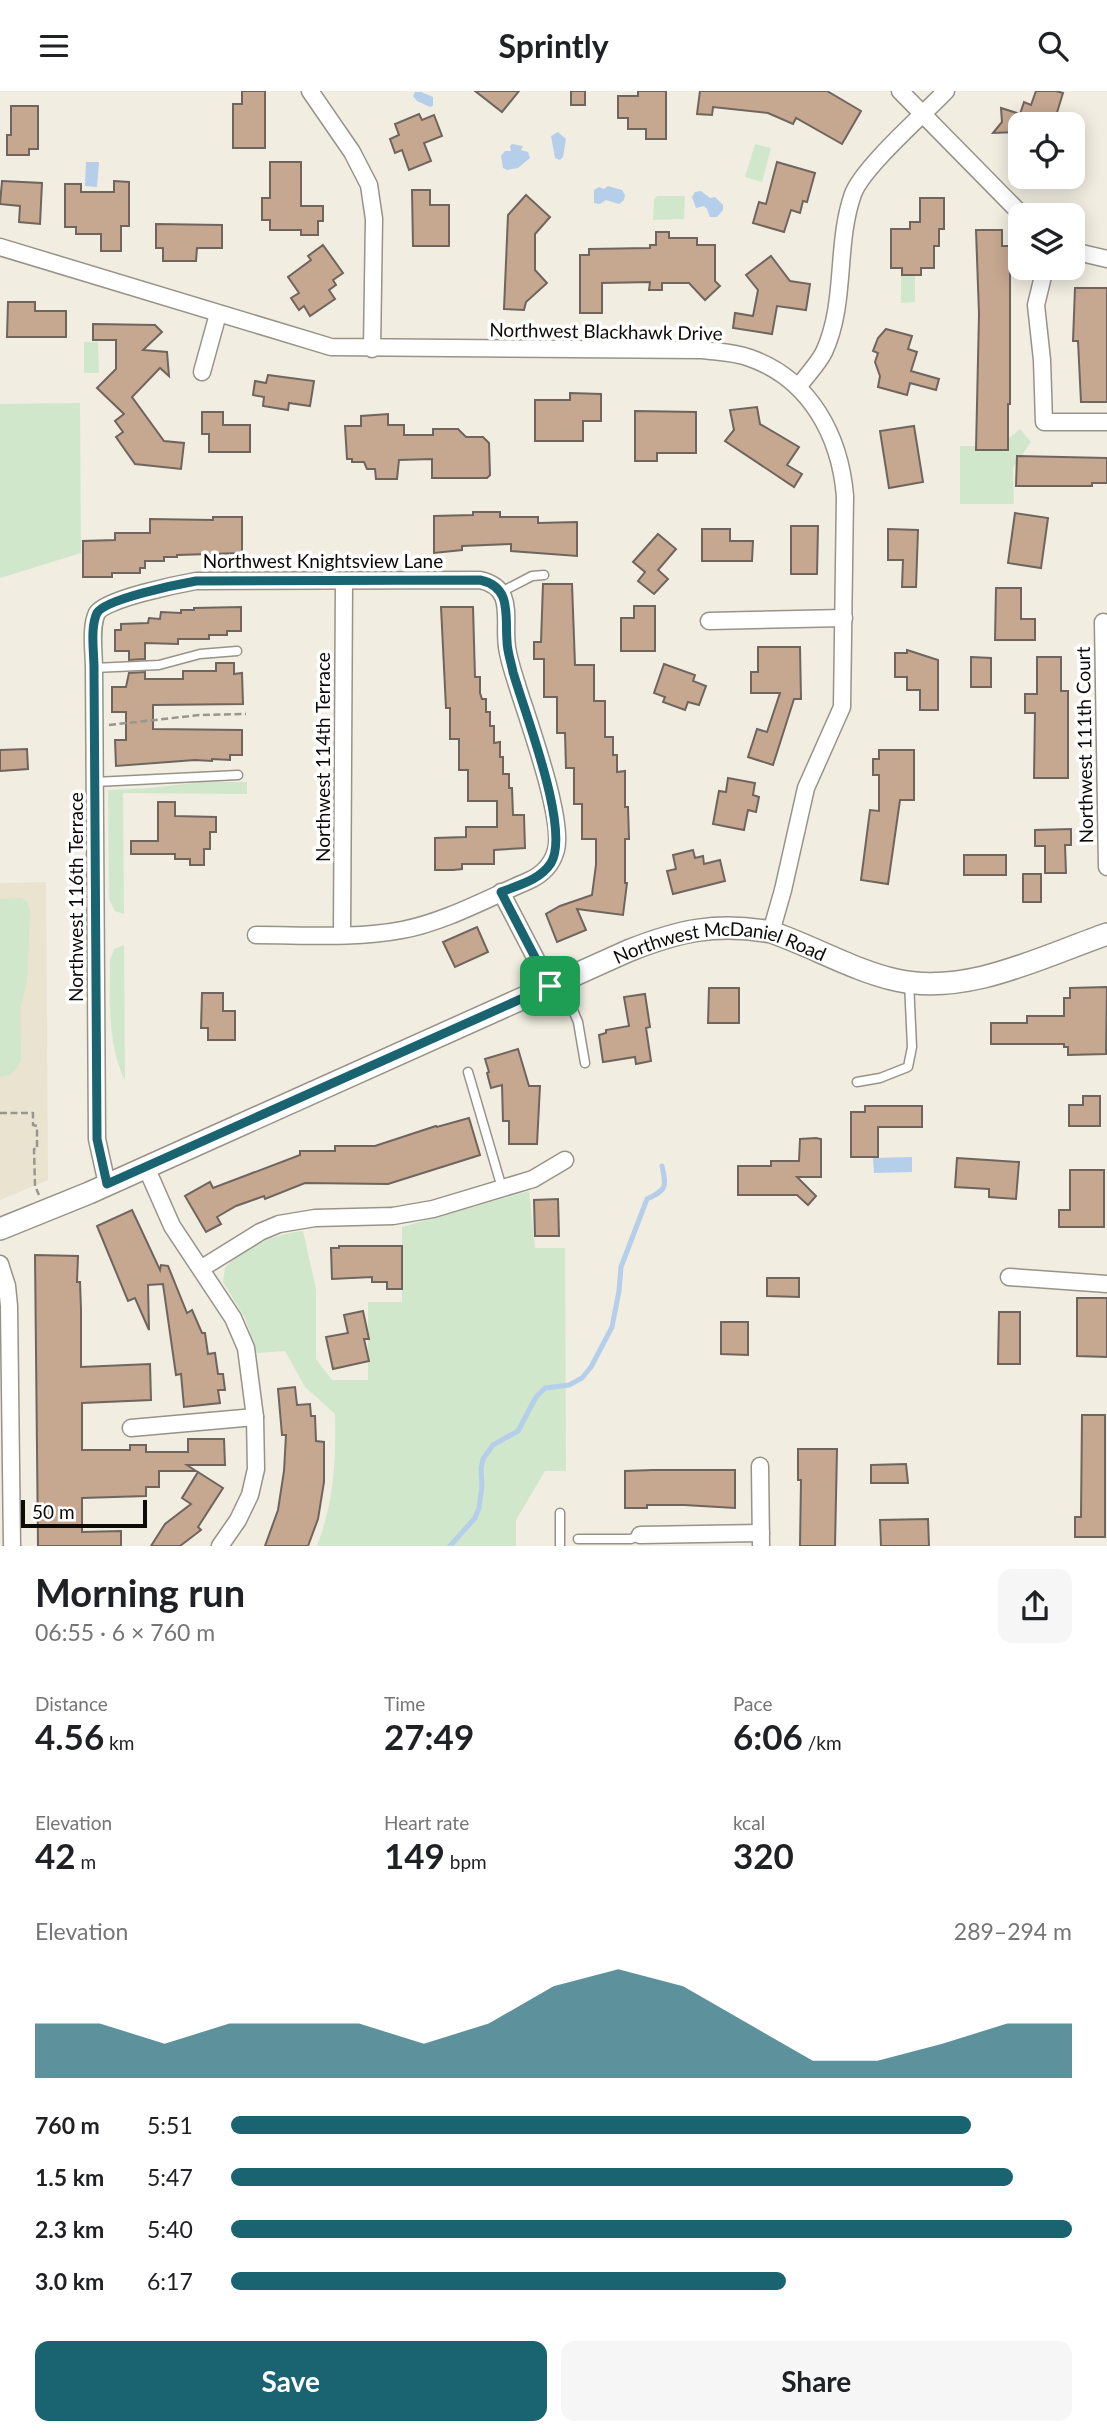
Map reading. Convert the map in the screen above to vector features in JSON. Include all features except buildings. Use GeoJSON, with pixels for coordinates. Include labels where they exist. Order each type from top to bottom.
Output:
{"type":"FeatureCollection","features":[{"type":"Feature","properties":{"kind":"street"},"geometry":{"type":"LineString","coordinates":[[310,91],[352,152],[369,185],[374,219],[372,349]]}},
{"type":"Feature","properties":{"kind":"street"},"geometry":{"type":"LineString","coordinates":[[900,91],[1010,203]]}},
{"type":"Feature","properties":{"kind":"street"},"geometry":{"type":"LineString","coordinates":[[799,386],[824,352],[838,306],[842,235],[854,191],[879,158],[946,91]]}},
{"type":"Feature","properties":{"kind":"street","name":"Northwest Blackhawk Drive"},"geometry":{"type":"LineString","coordinates":[[0,247],[318,344],[372,349],[702,350],[750,358],[799,386],[826,425],[842,470],[845,496],[842,707],[806,788],[771,932]]}},
{"type":"Feature","properties":{"kind":"street"},"geometry":{"type":"LineString","coordinates":[[1085,254],[1107,259]]}},
{"type":"Feature","properties":{"kind":"street"},"geometry":{"type":"LineString","coordinates":[[1042,280],[1036,305],[1042,360],[1044,422],[1107,422]]}},
{"type":"Feature","properties":{"kind":"street"},"geometry":{"type":"LineString","coordinates":[[202,372],[218,314]]}},
{"type":"Feature","properties":{"kind":"street","name":"Northwest 114th Terrace"},"geometry":{"type":"LineString","coordinates":[[341,935],[344,580]]}},
{"type":"Feature","properties":{"kind":"street","name":"Northwest Knightsview Lane"},"geometry":{"type":"LineString","coordinates":[[100,609],[152,591],[196,581],[480,580],[494,585],[502,594]]}},
{"type":"Feature","properties":{"kind":"street"},"geometry":{"type":"LineString","coordinates":[[256,935],[380,934],[406,929],[436,920],[534,879],[550,864],[557,848],[554,817],[549,791],[509,656],[506,609],[502,594]]}},
{"type":"Feature","properties":{"kind":"street","name":"Northwest 116th Terrace"},"geometry":{"type":"LineString","coordinates":[[100,609],[94,627],[97,1139],[107,1184]]}},
{"type":"Feature","properties":{"kind":"street"},"geometry":{"type":"LineString","coordinates":[[709,621],[844,618]]}},
{"type":"Feature","properties":{"kind":"street","name":"Northwest 111th Court"},"geometry":{"type":"LineString","coordinates":[[1103,622],[1107,867]]}},
{"type":"Feature","properties":{"kind":"street"},"geometry":{"type":"LineString","coordinates":[[501,892],[555,983]]}},
{"type":"Feature","properties":{"kind":"street","name":"Northwest McDaniel Road"},"geometry":{"type":"LineString","coordinates":[[0,1229],[146,1167],[653,940],[697,929],[735,927],[771,932],[883,977],[909,982],[951,984],[977,979],[1107,934]]}},
{"type":"Feature","properties":{"kind":"street"},"geometry":{"type":"LineString","coordinates":[[202,1268],[260,1232],[279,1224],[315,1218],[410,1214],[533,1179],[565,1160]]}},
{"type":"Feature","properties":{"kind":"street"},"geometry":{"type":"LineString","coordinates":[[146,1167],[172,1226],[233,1318],[246,1348],[255,1417],[256,1469],[250,1495],[238,1520],[220,1546]]}},
{"type":"Feature","properties":{"kind":"street"},"geometry":{"type":"LineString","coordinates":[[0,1264],[7,1286],[6,1526],[12,1546]]}},
{"type":"Feature","properties":{"kind":"street"},"geometry":{"type":"LineString","coordinates":[[1009,1277],[1107,1284]]}},
{"type":"Feature","properties":{"kind":"street"},"geometry":{"type":"LineString","coordinates":[[131,1427],[255,1417]]}},
{"type":"Feature","properties":{"kind":"street"},"geometry":{"type":"LineString","coordinates":[[640,1535],[761,1540],[760,1466]]}},
{"type":"Feature","properties":{"kind":"lane"},"geometry":{"type":"LineString","coordinates":[[502,594],[532,576],[544,575]]}},
{"type":"Feature","properties":{"kind":"lane"},"geometry":{"type":"LineString","coordinates":[[94,668],[159,665],[200,654],[237,651]]}},
{"type":"Feature","properties":{"kind":"lane"},"geometry":{"type":"LineString","coordinates":[[95,782],[238,775]]}},
{"type":"Feature","properties":{"kind":"lane"},"geometry":{"type":"LineString","coordinates":[[857,1082],[880,1078],[908,1067],[912,1047],[909,982]]}},
{"type":"Feature","properties":{"kind":"lane"},"geometry":{"type":"LineString","coordinates":[[555,983],[578,1022],[584,1063]]}},
{"type":"Feature","properties":{"kind":"lane"},"geometry":{"type":"LineString","coordinates":[[468,1072],[502,1188]]}},
{"type":"Feature","properties":{"kind":"lane"},"geometry":{"type":"LineString","coordinates":[[560,1513],[560,1546]]}},
{"type":"Feature","properties":{"kind":"lane"},"geometry":{"type":"LineString","coordinates":[[578,1539],[631,1539],[640,1535]]}},
{"type":"Feature","properties":{"kind":"path"},"geometry":{"type":"LineString","coordinates":[[95,726],[200,715],[246,714]]}},
{"type":"Feature","properties":{"kind":"path"},"geometry":{"type":"LineString","coordinates":[[0,1113],[33,1113],[33,1125],[37,1126],[37,1149],[33,1149],[35,1186],[46,1210]]}},
{"type":"Feature","properties":{"kind":"shaded area"},"geometry":{"type":"Polygon","coordinates":[[[46,882],[48,1180],[0,1200],[0,883],[46,882]]]}},
{"type":"Feature","properties":{"kind":"green space"},"geometry":{"type":"Polygon","coordinates":[[[755,144],[771,148],[762,182],[745,177],[755,144]]]}},
{"type":"Feature","properties":{"kind":"green space"},"geometry":{"type":"Polygon","coordinates":[[[657,196],[685,196],[684,219],[653,220],[654,200],[657,196]]]}},
{"type":"Feature","properties":{"kind":"green space"},"geometry":{"type":"Polygon","coordinates":[[[901,275],[915,275],[915,302],[901,303],[901,275]]]}},
{"type":"Feature","properties":{"kind":"green space"},"geometry":{"type":"Polygon","coordinates":[[[84,342],[98,342],[99,373],[84,373],[84,342]]]}},
{"type":"Feature","properties":{"kind":"green space"},"geometry":{"type":"Polygon","coordinates":[[[80,403],[81,553],[0,578],[0,404],[80,403]]]}},
{"type":"Feature","properties":{"kind":"green space"},"geometry":{"type":"Polygon","coordinates":[[[1020,429],[1031,442],[1013,468],[1014,504],[960,504],[960,446],[1000,446],[1020,429]]]}},
{"type":"Feature","properties":{"kind":"green space"},"geometry":{"type":"Polygon","coordinates":[[[202,782],[247,782],[247,794],[123,793],[124,914],[115,911],[109,899],[108,790],[202,782]]]}},
{"type":"Feature","properties":{"kind":"green space"},"geometry":{"type":"Polygon","coordinates":[[[21,898],[27,902],[30,909],[27,980],[20,1011],[21,1060],[9,1075],[0,1077],[0,899],[21,898]]]}},
{"type":"Feature","properties":{"kind":"green space"},"geometry":{"type":"Polygon","coordinates":[[[124,945],[125,1081],[112,1037],[110,991],[110,960],[114,949],[124,945]]]}},
{"type":"Feature","properties":{"kind":"green space"},"geometry":{"type":"Polygon","coordinates":[[[529,1191],[535,1248],[565,1248],[566,1471],[545,1471],[516,1520],[516,1546],[317,1546],[333,1481],[335,1414],[305,1387],[285,1351],[257,1353],[245,1318],[223,1282],[225,1268],[260,1243],[303,1231],[316,1289],[316,1359],[332,1380],[368,1380],[368,1302],[402,1302],[402,1227],[529,1191]]]}},
{"type":"Feature","properties":{"kind":"water"},"geometry":{"type":"Polygon","coordinates":[[[415,92],[433,97],[433,106],[417,101],[413,96],[415,92]]]}},
{"type":"Feature","properties":{"kind":"water"},"geometry":{"type":"Polygon","coordinates":[[[558,132],[566,139],[560,160],[555,158],[551,136],[558,132]]]}},
{"type":"Feature","properties":{"kind":"water"},"geometry":{"type":"Polygon","coordinates":[[[512,144],[523,146],[521,150],[528,152],[530,158],[518,168],[507,170],[503,168],[501,156],[505,151],[511,151],[512,144]]]}},
{"type":"Feature","properties":{"kind":"water"},"geometry":{"type":"Polygon","coordinates":[[[86,162],[99,162],[97,187],[85,186],[86,162]]]}},
{"type":"Feature","properties":{"kind":"water"},"geometry":{"type":"Polygon","coordinates":[[[608,186],[622,190],[624,200],[619,204],[606,200],[600,204],[594,203],[594,190],[608,186]]]}},
{"type":"Feature","properties":{"kind":"water"},"geometry":{"type":"Polygon","coordinates":[[[701,191],[710,198],[715,197],[723,205],[723,210],[717,217],[710,217],[704,206],[696,208],[692,197],[695,192],[701,191]]]}},
{"type":"Feature","properties":{"kind":"water"},"geometry":{"type":"Polygon","coordinates":[[[912,1157],[912,1172],[874,1173],[873,1158],[912,1157]]]}},
{"type":"Feature","properties":{"kind":"waterway"},"geometry":{"type":"LineString","coordinates":[[450,1546],[475,1518],[482,1486],[483,1459],[493,1445],[518,1431],[536,1397],[545,1388],[569,1385],[582,1378],[591,1367],[612,1327],[621,1267],[647,1199],[664,1187],[662,1166]]}},
{"type":"Feature","properties":{"kind":"route"},"geometry":{"type":"LineString","coordinates":[[480,580],[499,589],[507,617],[509,656],[549,791],[557,843],[552,860],[542,873],[501,892],[550,986],[107,1184],[97,1139],[94,627],[100,609],[152,591],[196,581],[480,580]]}}]}
